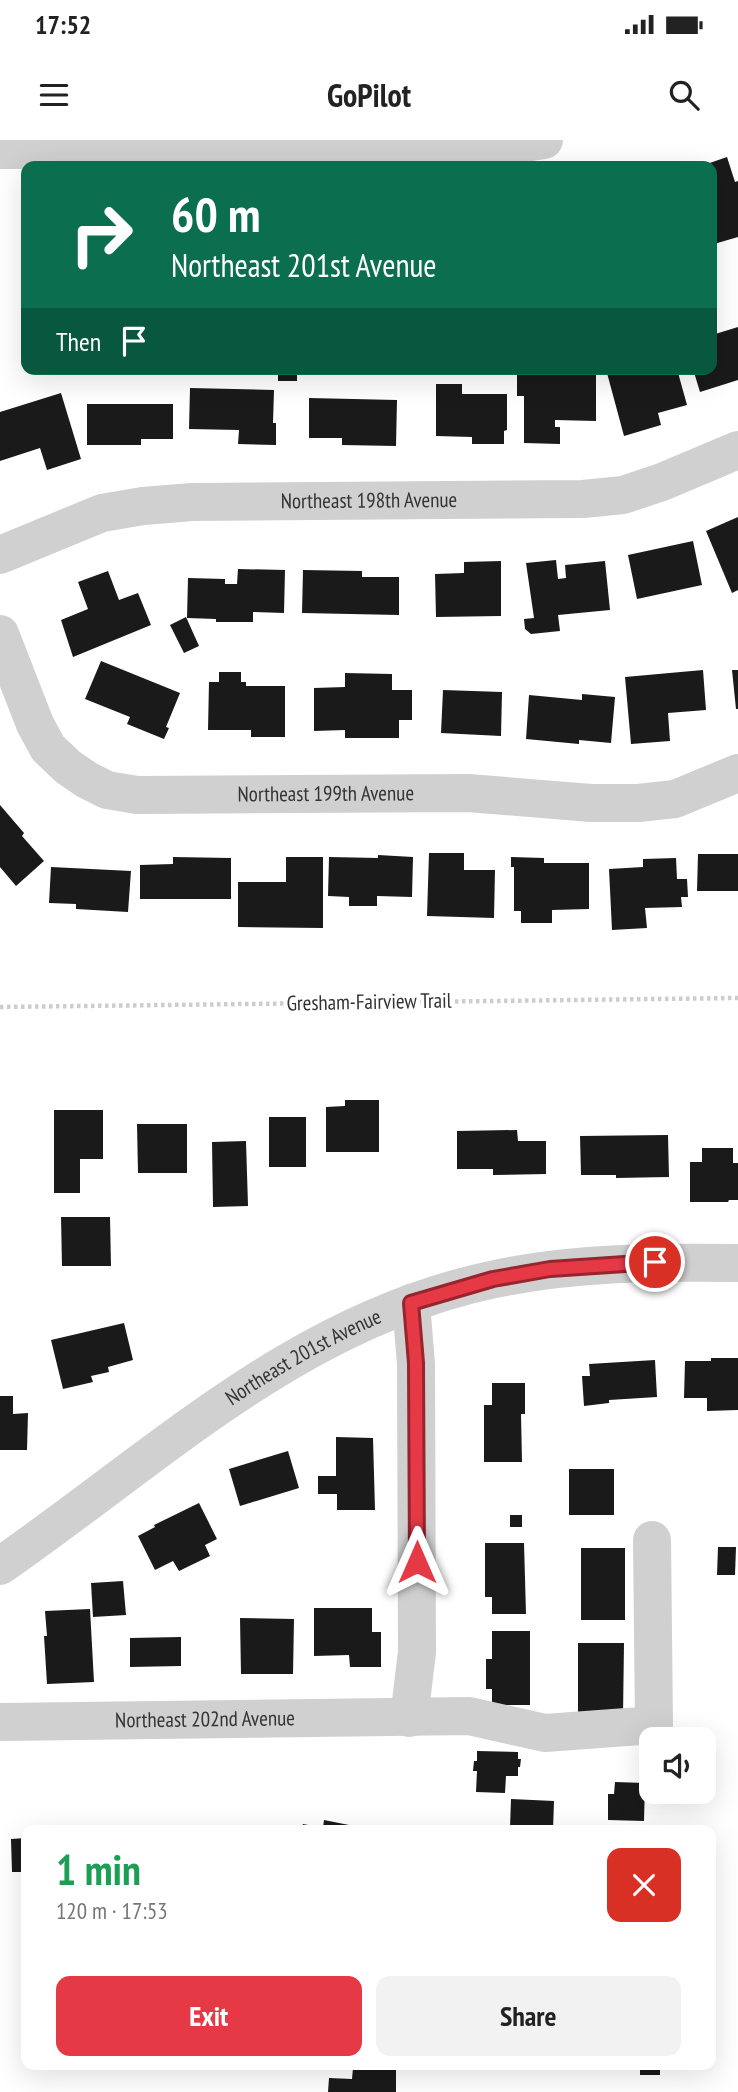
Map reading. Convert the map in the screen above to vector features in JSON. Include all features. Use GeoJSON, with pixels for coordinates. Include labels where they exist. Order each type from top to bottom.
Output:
{"type":"FeatureCollection","features":[{"type":"Feature","properties":{"kind":"street"},"geometry":{"type":"LineString","coordinates":[[0,150],[472,152],[544,140]]}},
{"type":"Feature","properties":{"kind":"street","name":"Northeast 198th Avenue"},"geometry":{"type":"LineString","coordinates":[[0,555],[102,513],[143,506],[192,502],[583,499],[623,495],[738,450]]}},
{"type":"Feature","properties":{"kind":"street","name":"Northeast 199th Avenue"},"geometry":{"type":"LineString","coordinates":[[0,634],[35,724],[48,748],[68,767],[107,790],[138,795],[468,793],[591,803],[638,803],[675,799],[738,772]]}},
{"type":"Feature","properties":{"kind":"street","name":"Northeast 201st Avenue"},"geometry":{"type":"LineString","coordinates":[[0,1566],[199,1418],[257,1380],[335,1335],[411,1303],[493,1279],[550,1269],[633,1263],[738,1262]]}},
{"type":"Feature","properties":{"kind":"street"},"geometry":{"type":"LineString","coordinates":[[409,1718],[417,1652],[416,1363],[411,1303]]}},
{"type":"Feature","properties":{"kind":"street","name":"Northeast 202nd Avenue"},"geometry":{"type":"LineString","coordinates":[[0,1722],[469,1717],[545,1733],[654,1726],[652,1541]]}},
{"type":"Feature","properties":{"kind":"path","name":"Gresham-Fairview Trail"},"geometry":{"type":"LineString","coordinates":[[0,1007],[738,998]]}},
{"type":"Feature","properties":{"kind":"building"},"geometry":{"type":"Polygon","coordinates":[[[727,157],[735,182],[738,181],[738,237],[717,243],[717,161],[727,157]]]}},
{"type":"Feature","properties":{"kind":"building"},"geometry":{"type":"Polygon","coordinates":[[[738,327],[738,380],[700,392],[695,375],[717,375],[717,333],[738,327]]]}},
{"type":"Feature","properties":{"kind":"building"},"geometry":{"type":"Polygon","coordinates":[[[278,375],[297,375],[297,381],[278,381],[278,375]]]}},
{"type":"Feature","properties":{"kind":"building"},"geometry":{"type":"Polygon","coordinates":[[[517,375],[596,375],[596,421],[555,420],[555,427],[560,427],[560,444],[524,443],[524,396],[517,396],[517,375]]]}},
{"type":"Feature","properties":{"kind":"building"},"geometry":{"type":"Polygon","coordinates":[[[608,375],[679,375],[687,405],[658,413],[661,425],[624,436],[608,375]]]}},
{"type":"Feature","properties":{"kind":"building"},"geometry":{"type":"Polygon","coordinates":[[[436,384],[462,384],[462,394],[507,394],[507,430],[504,431],[504,444],[472,444],[472,437],[436,436],[436,384]]]}},
{"type":"Feature","properties":{"kind":"building"},"geometry":{"type":"Polygon","coordinates":[[[190,388],[274,390],[273,423],[276,423],[276,445],[238,444],[239,430],[189,429],[190,388]]]}},
{"type":"Feature","properties":{"kind":"building"},"geometry":{"type":"Polygon","coordinates":[[[61,393],[81,459],[47,470],[40,448],[0,461],[0,412],[61,393]]]}},
{"type":"Feature","properties":{"kind":"building"},"geometry":{"type":"Polygon","coordinates":[[[309,398],[397,400],[396,446],[342,445],[342,438],[309,438],[309,398]]]}},
{"type":"Feature","properties":{"kind":"building"},"geometry":{"type":"Polygon","coordinates":[[[87,404],[173,404],[173,439],[141,439],[141,445],[87,445],[87,404]]]}},
{"type":"Feature","properties":{"kind":"building"},"geometry":{"type":"Polygon","coordinates":[[[738,517],[738,590],[732,593],[706,531],[738,517]]]}},
{"type":"Feature","properties":{"kind":"building"},"geometry":{"type":"Polygon","coordinates":[[[693,541],[702,585],[637,599],[628,555],[693,541]]]}},
{"type":"Feature","properties":{"kind":"building"},"geometry":{"type":"Polygon","coordinates":[[[556,560],[558,579],[566,578],[565,565],[605,561],[610,610],[558,615],[560,631],[531,634],[525,629],[524,619],[534,618],[526,563],[556,560]]]}},
{"type":"Feature","properties":{"kind":"building"},"geometry":{"type":"Polygon","coordinates":[[[501,561],[501,616],[436,617],[435,574],[464,573],[464,562],[501,561]]]}},
{"type":"Feature","properties":{"kind":"building"},"geometry":{"type":"Polygon","coordinates":[[[238,569],[285,570],[284,613],[253,612],[253,622],[216,622],[216,619],[187,618],[188,578],[225,579],[225,584],[237,584],[238,569]]]}},
{"type":"Feature","properties":{"kind":"building"},"geometry":{"type":"Polygon","coordinates":[[[303,570],[362,571],[362,577],[399,577],[399,615],[302,613],[303,570]]]}},
{"type":"Feature","properties":{"kind":"building"},"geometry":{"type":"Polygon","coordinates":[[[108,571],[119,600],[138,593],[151,625],[73,657],[61,620],[88,609],[78,582],[108,571]]]}},
{"type":"Feature","properties":{"kind":"building"},"geometry":{"type":"Polygon","coordinates":[[[186,617],[199,646],[184,653],[170,625],[186,617]]]}},
{"type":"Feature","properties":{"kind":"building"},"geometry":{"type":"Polygon","coordinates":[[[101,661],[180,693],[164,739],[127,724],[130,717],[85,699],[101,661]]]}},
{"type":"Feature","properties":{"kind":"building"},"geometry":{"type":"Polygon","coordinates":[[[703,670],[706,710],[668,713],[670,741],[631,744],[625,677],[703,670]]]}},
{"type":"Feature","properties":{"kind":"building"},"geometry":{"type":"Polygon","coordinates":[[[732,670],[738,670],[738,709],[736,709],[732,670]]]}},
{"type":"Feature","properties":{"kind":"building"},"geometry":{"type":"Polygon","coordinates":[[[219,672],[241,672],[241,682],[246,682],[246,686],[285,686],[285,737],[251,737],[251,730],[208,730],[209,682],[219,682],[219,672]]]}},
{"type":"Feature","properties":{"kind":"building"},"geometry":{"type":"Polygon","coordinates":[[[345,673],[392,674],[392,690],[412,690],[412,720],[399,720],[399,738],[345,738],[345,730],[314,731],[314,688],[345,687],[345,673]]]}},
{"type":"Feature","properties":{"kind":"building"},"geometry":{"type":"Polygon","coordinates":[[[443,690],[502,692],[501,736],[441,733],[443,690]]]}},
{"type":"Feature","properties":{"kind":"building"},"geometry":{"type":"Polygon","coordinates":[[[582,694],[615,697],[611,743],[579,740],[579,744],[526,739],[529,695],[582,700],[582,694]]]}},
{"type":"Feature","properties":{"kind":"building"},"geometry":{"type":"Polygon","coordinates":[[[0,805],[44,861],[16,886],[0,867],[0,805]]]}},
{"type":"Feature","properties":{"kind":"building"},"geometry":{"type":"Polygon","coordinates":[[[429,853],[464,853],[464,870],[495,870],[494,918],[427,916],[429,853]]]}},
{"type":"Feature","properties":{"kind":"building"},"geometry":{"type":"Polygon","coordinates":[[[698,854],[738,854],[738,891],[697,891],[698,854]]]}},
{"type":"Feature","properties":{"kind":"building"},"geometry":{"type":"Polygon","coordinates":[[[378,855],[413,857],[412,897],[377,896],[377,906],[349,906],[349,897],[328,896],[329,857],[378,858],[378,855]]]}},
{"type":"Feature","properties":{"kind":"building"},"geometry":{"type":"Polygon","coordinates":[[[173,857],[231,858],[231,899],[140,899],[140,865],[173,864],[173,857]]]}},
{"type":"Feature","properties":{"kind":"building"},"geometry":{"type":"Polygon","coordinates":[[[286,857],[323,857],[323,928],[238,927],[238,882],[286,882],[286,857]]]}},
{"type":"Feature","properties":{"kind":"building"},"geometry":{"type":"Polygon","coordinates":[[[511,857],[544,858],[544,863],[589,863],[589,909],[552,910],[552,923],[521,923],[521,911],[514,911],[514,867],[511,867],[511,857]]]}},
{"type":"Feature","properties":{"kind":"building"},"geometry":{"type":"Polygon","coordinates":[[[676,858],[677,879],[687,879],[688,897],[681,897],[682,907],[645,908],[647,928],[612,930],[609,869],[643,867],[643,859],[676,858]]]}},
{"type":"Feature","properties":{"kind":"building"},"geometry":{"type":"Polygon","coordinates":[[[51,867],[131,871],[128,912],[76,909],[76,904],[49,903],[51,867]]]}},
{"type":"Feature","properties":{"kind":"building"},"geometry":{"type":"Polygon","coordinates":[[[345,1100],[379,1100],[379,1152],[326,1152],[326,1107],[345,1106],[345,1100]]]}},
{"type":"Feature","properties":{"kind":"building"},"geometry":{"type":"Polygon","coordinates":[[[54,1110],[103,1110],[103,1159],[80,1159],[80,1193],[54,1193],[54,1110]]]}},
{"type":"Feature","properties":{"kind":"building"},"geometry":{"type":"Polygon","coordinates":[[[269,1117],[306,1117],[306,1167],[269,1167],[269,1117]]]}},
{"type":"Feature","properties":{"kind":"building"},"geometry":{"type":"Polygon","coordinates":[[[137,1124],[187,1124],[187,1173],[138,1173],[137,1124]]]}},
{"type":"Feature","properties":{"kind":"building"},"geometry":{"type":"Polygon","coordinates":[[[517,1130],[518,1141],[546,1141],[546,1174],[493,1175],[493,1169],[457,1169],[457,1131],[517,1130]]]}},
{"type":"Feature","properties":{"kind":"building"},"geometry":{"type":"Polygon","coordinates":[[[668,1135],[669,1177],[616,1178],[616,1175],[581,1175],[580,1136],[668,1135]]]}},
{"type":"Feature","properties":{"kind":"building"},"geometry":{"type":"Polygon","coordinates":[[[246,1141],[248,1206],[213,1207],[212,1142],[246,1141]]]}},
{"type":"Feature","properties":{"kind":"building"},"geometry":{"type":"Polygon","coordinates":[[[702,1148],[733,1148],[733,1163],[738,1163],[738,1200],[690,1202],[690,1162],[702,1162],[702,1148]]]}},
{"type":"Feature","properties":{"kind":"building"},"geometry":{"type":"Polygon","coordinates":[[[61,1217],[110,1217],[111,1266],[62,1266],[61,1217]]]}},
{"type":"Feature","properties":{"kind":"building"},"geometry":{"type":"Polygon","coordinates":[[[124,1323],[133,1360],[108,1367],[109,1372],[91,1376],[93,1382],[63,1389],[51,1340],[124,1323]]]}},
{"type":"Feature","properties":{"kind":"building"},"geometry":{"type":"Polygon","coordinates":[[[711,1358],[738,1358],[738,1410],[707,1411],[707,1398],[684,1398],[685,1361],[711,1361],[711,1358]]]}},
{"type":"Feature","properties":{"kind":"building"},"geometry":{"type":"Polygon","coordinates":[[[655,1360],[657,1397],[609,1400],[609,1403],[584,1406],[582,1376],[590,1376],[589,1364],[655,1360]]]}},
{"type":"Feature","properties":{"kind":"building"},"geometry":{"type":"Polygon","coordinates":[[[492,1383],[525,1383],[525,1414],[521,1414],[522,1462],[484,1462],[484,1405],[492,1405],[492,1383]]]}},
{"type":"Feature","properties":{"kind":"building"},"geometry":{"type":"Polygon","coordinates":[[[0,1396],[13,1396],[13,1414],[28,1413],[27,1450],[0,1450],[0,1396]]]}},
{"type":"Feature","properties":{"kind":"building"},"geometry":{"type":"Polygon","coordinates":[[[336,1437],[373,1438],[375,1510],[337,1510],[337,1494],[318,1494],[318,1476],[336,1476],[336,1437]]]}},
{"type":"Feature","properties":{"kind":"building"},"geometry":{"type":"Polygon","coordinates":[[[288,1451],[299,1488],[240,1506],[229,1469],[288,1451]]]}},
{"type":"Feature","properties":{"kind":"building"},"geometry":{"type":"Polygon","coordinates":[[[569,1469],[614,1469],[614,1515],[569,1515],[569,1469]]]}},
{"type":"Feature","properties":{"kind":"building"},"geometry":{"type":"Polygon","coordinates":[[[199,1503],[217,1539],[205,1545],[210,1556],[179,1571],[173,1561],[155,1570],[138,1536],[199,1503]]]}},
{"type":"Feature","properties":{"kind":"building"},"geometry":{"type":"Polygon","coordinates":[[[510,1515],[522,1515],[522,1527],[510,1527],[510,1515]]]}},
{"type":"Feature","properties":{"kind":"building"},"geometry":{"type":"Polygon","coordinates":[[[485,1543],[524,1543],[526,1614],[492,1614],[492,1597],[485,1597],[485,1543]]]}},
{"type":"Feature","properties":{"kind":"building"},"geometry":{"type":"Polygon","coordinates":[[[718,1547],[736,1547],[735,1575],[717,1575],[718,1547]]]}},
{"type":"Feature","properties":{"kind":"building"},"geometry":{"type":"Polygon","coordinates":[[[581,1548],[625,1548],[625,1620],[581,1620],[581,1548]]]}},
{"type":"Feature","properties":{"kind":"building"},"geometry":{"type":"Polygon","coordinates":[[[123,1581],[126,1615],[93,1617],[91,1583],[123,1581]]]}},
{"type":"Feature","properties":{"kind":"building"},"geometry":{"type":"Polygon","coordinates":[[[314,1608],[372,1608],[372,1632],[381,1632],[381,1667],[350,1667],[349,1655],[314,1656],[314,1608]]]}},
{"type":"Feature","properties":{"kind":"building"},"geometry":{"type":"Polygon","coordinates":[[[90,1609],[94,1682],[47,1684],[45,1611],[90,1609]]]}},
{"type":"Feature","properties":{"kind":"building"},"geometry":{"type":"Polygon","coordinates":[[[240,1618],[294,1619],[293,1674],[241,1674],[240,1618]]]}},
{"type":"Feature","properties":{"kind":"building"},"geometry":{"type":"Polygon","coordinates":[[[492,1631],[530,1631],[530,1705],[492,1705],[492,1689],[486,1689],[486,1659],[492,1659],[492,1631]]]}},
{"type":"Feature","properties":{"kind":"building"},"geometry":{"type":"Polygon","coordinates":[[[181,1637],[181,1666],[130,1667],[130,1638],[181,1637]]]}},
{"type":"Feature","properties":{"kind":"building"},"geometry":{"type":"Polygon","coordinates":[[[578,1643],[624,1643],[623,1715],[578,1715],[578,1643]]]}},
{"type":"Feature","properties":{"kind":"building"},"geometry":{"type":"Polygon","coordinates":[[[477,1751],[518,1752],[518,1759],[521,1759],[518,1776],[506,1776],[505,1793],[476,1792],[477,1771],[473,1771],[477,1751]]]}},
{"type":"Feature","properties":{"kind":"building"},"geometry":{"type":"Polygon","coordinates":[[[615,1782],[639,1783],[639,1804],[644,1804],[644,1821],[608,1820],[608,1794],[614,1794],[615,1782]]]}},
{"type":"Feature","properties":{"kind":"building"},"geometry":{"type":"Polygon","coordinates":[[[511,1799],[554,1801],[553,1825],[510,1825],[511,1799]]]}},
{"type":"Feature","properties":{"kind":"building"},"geometry":{"type":"Polygon","coordinates":[[[324,1820],[349,1825],[323,1825],[324,1820]]]}},
{"type":"Feature","properties":{"kind":"building"},"geometry":{"type":"Polygon","coordinates":[[[21,1838],[21,1872],[12,1872],[11,1839],[21,1838]]]}},
{"type":"Feature","properties":{"kind":"building"},"geometry":{"type":"Polygon","coordinates":[[[353,2070],[396,2070],[396,2092],[328,2092],[329,2078],[352,2079],[353,2070]]]}},
{"type":"Feature","properties":{"kind":"building"},"geometry":{"type":"Polygon","coordinates":[[[640,2070],[660,2070],[660,2075],[640,2075],[640,2070]]]}},
{"type":"Feature","properties":{"kind":"route"},"geometry":{"type":"LineString","coordinates":[[417,1562],[416,1363],[411,1303],[493,1279],[550,1269],[655,1262]]}}]}
